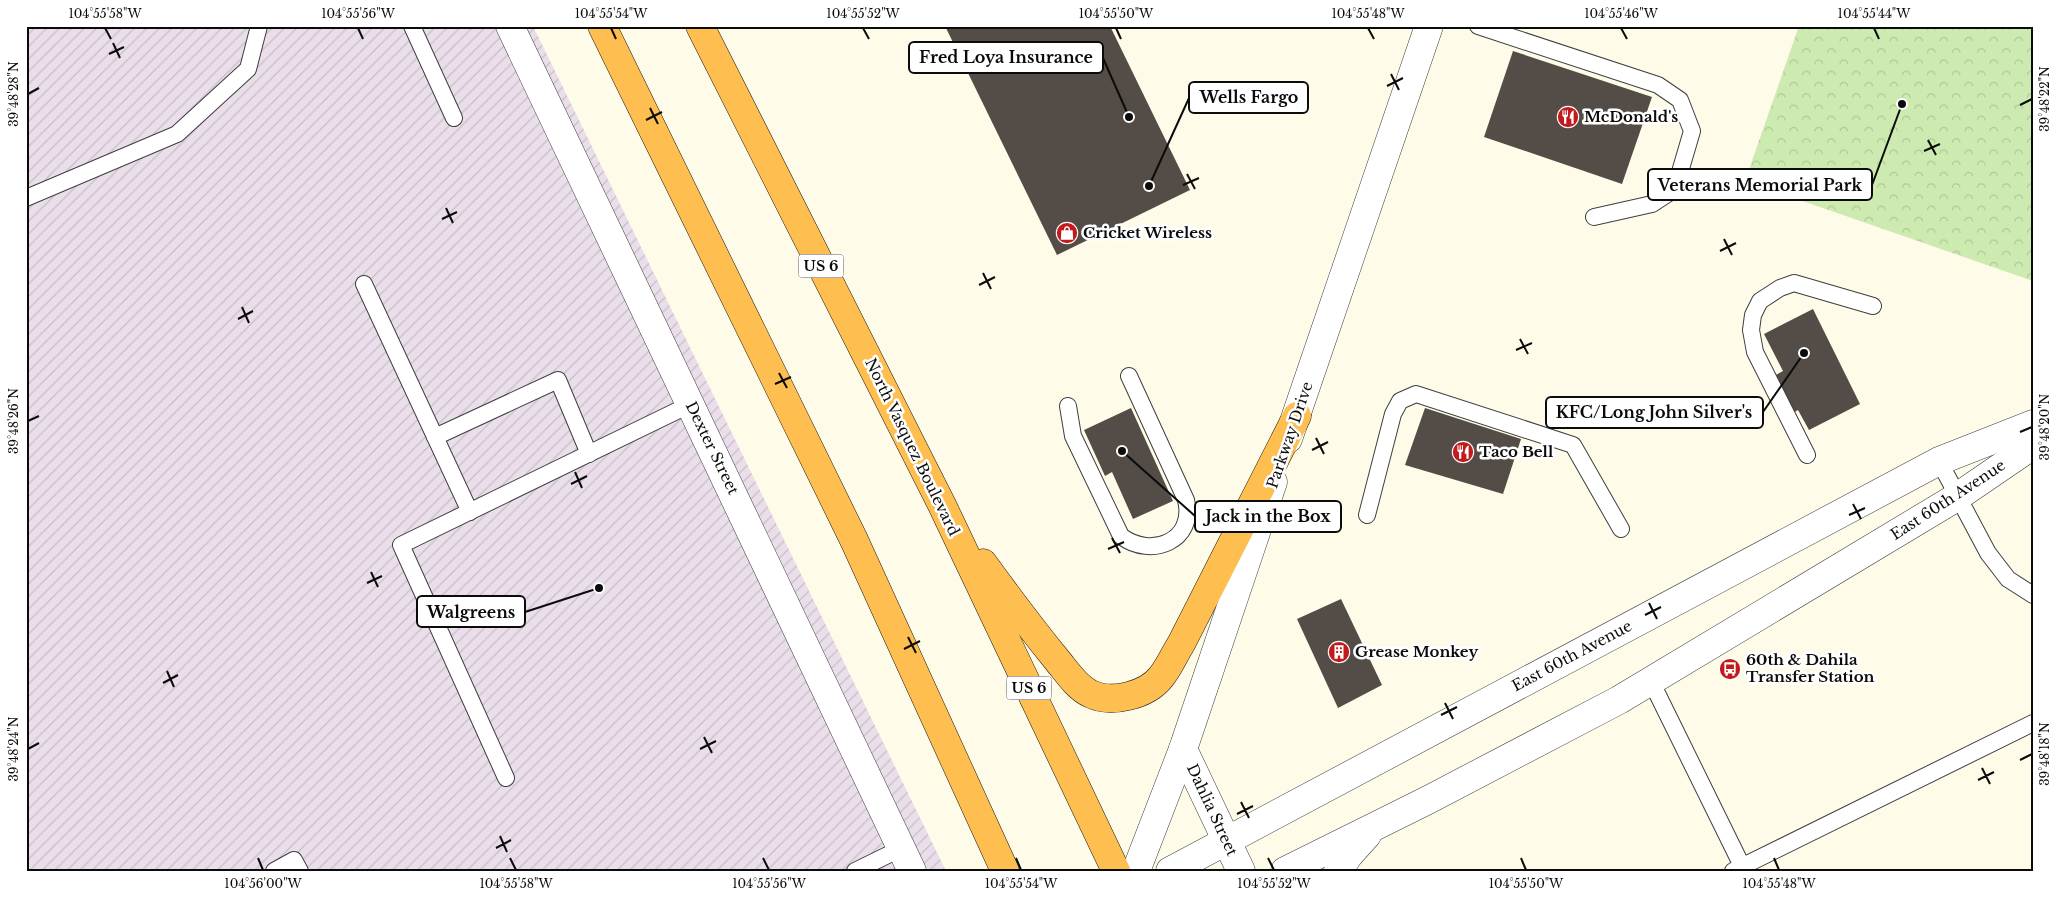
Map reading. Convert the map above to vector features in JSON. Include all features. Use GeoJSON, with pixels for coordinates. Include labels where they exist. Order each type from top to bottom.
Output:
{"type":"FeatureCollection","features":[{"type":"Feature","properties":{"kind":"highway"},"geometry":{"type":"LineString","coordinates":[[602,26],[850,532],[1005,871]]}},
{"type":"Feature","properties":{"kind":"highway","name":"North Vasquez Boulevard"},"geometry":{"type":"LineString","coordinates":[[700,26],[942,505],[1116,871]]}},
{"type":"Feature","properties":{"kind":"highway"},"geometry":{"type":"LineString","coordinates":[[942,505],[1024,620],[1078,685],[1091,694],[1102,698],[1133,695],[1150,687],[1161,678],[1181,644],[1296,416]]}},
{"type":"Feature","properties":{"kind":"street","name":"Dexter Street"},"geometry":{"type":"LineString","coordinates":[[510,26],[907,859]]}},
{"type":"Feature","properties":{"kind":"street","name":"Parkway Drive"},"geometry":{"type":"LineString","coordinates":[[1136,871],[1183,749],[1244,564],[1428,26]]}},
{"type":"Feature","properties":{"kind":"street","name":"East 60th Avenue"},"geometry":{"type":"LineString","coordinates":[[1170,871],[1939,461],[2033,424]]}},
{"type":"Feature","properties":{"kind":"street","name":"East 60th Avenue"},"geometry":{"type":"LineString","coordinates":[[1285,871],[1619,700],[1957,497],[2033,445]]}},
{"type":"Feature","properties":{"kind":"street","name":"Dahlia Street"},"geometry":{"type":"LineString","coordinates":[[1183,749],[1240,871]]}},
{"type":"Feature","properties":{"kind":"street"},"geometry":{"type":"LineString","coordinates":[[1338,871],[1360,842],[1377,825]]}},
{"type":"Feature","properties":{"kind":"lane"},"geometry":{"type":"LineString","coordinates":[[26,198],[177,134],[248,69],[259,26]]}},
{"type":"Feature","properties":{"kind":"lane"},"geometry":{"type":"LineString","coordinates":[[412,26],[454,118]]}},
{"type":"Feature","properties":{"kind":"lane"},"geometry":{"type":"LineString","coordinates":[[1478,26],[1658,86],[1680,100],[1692,131],[1675,189],[1652,204],[1594,217]]}},
{"type":"Feature","properties":{"kind":"lane"},"geometry":{"type":"LineString","coordinates":[[1807,455],[1755,352],[1751,330],[1753,315],[1760,301],[1780,288],[1794,283],[1873,306]]}},
{"type":"Feature","properties":{"kind":"lane"},"geometry":{"type":"LineString","coordinates":[[364,284],[470,512]]}},
{"type":"Feature","properties":{"kind":"lane"},"geometry":{"type":"LineString","coordinates":[[1068,406],[1073,436],[1122,536],[1131,544],[1140,546],[1162,545],[1173,540],[1186,523],[1189,509],[1129,376]]}},
{"type":"Feature","properties":{"kind":"lane"},"geometry":{"type":"LineString","coordinates":[[435,437],[558,380],[589,454]]}},
{"type":"Feature","properties":{"kind":"lane"},"geometry":{"type":"LineString","coordinates":[[1367,515],[1393,414],[1400,401],[1416,394],[1573,445],[1621,529]]}},
{"type":"Feature","properties":{"kind":"lane"},"geometry":{"type":"LineString","coordinates":[[506,778],[401,545],[691,404]]}},
{"type":"Feature","properties":{"kind":"lane"},"geometry":{"type":"LineString","coordinates":[[1939,461],[1988,553],[2008,579],[2033,595]]}},
{"type":"Feature","properties":{"kind":"lane"},"geometry":{"type":"LineString","coordinates":[[1651,681],[1738,869],[2033,723]]}},
{"type":"Feature","properties":{"kind":"lane"},"geometry":{"type":"LineString","coordinates":[[855,871],[907,859]]}},
{"type":"Feature","properties":{"kind":"lane"},"geometry":{"type":"LineString","coordinates":[[274,871],[294,860],[300,871]]}},
{"type":"Feature","properties":{"kind":"shaded area"},"geometry":{"type":"Polygon","coordinates":[[[26,26],[533,26],[946,871],[26,871],[26,26]]]}},
{"type":"Feature","properties":{"kind":"green space"},"geometry":{"type":"Polygon","coordinates":[[[1799,26],[2033,26],[2033,281],[1745,181],[1799,26]]]}},
{"type":"Feature","properties":{"kind":"building"},"geometry":{"type":"Polygon","coordinates":[[[945,26],[1110,26],[1190,190],[1057,255],[945,26]]]}},
{"type":"Feature","properties":{"kind":"building","name":"McDonald's"},"geometry":{"type":"Polygon","coordinates":[[[1513,51],[1652,97],[1622,184],[1484,137],[1513,51]]]}},
{"type":"Feature","properties":{"kind":"building"},"geometry":{"type":"Polygon","coordinates":[[[1813,309],[1860,404],[1809,430],[1798,410],[1793,413],[1774,376],[1783,371],[1764,334],[1813,309]]]}},
{"type":"Feature","properties":{"kind":"building"},"geometry":{"type":"Polygon","coordinates":[[[1131,408],[1173,501],[1133,519],[1112,472],[1105,476],[1084,430],[1131,408]]]}},
{"type":"Feature","properties":{"kind":"building","name":"Taco Bell"},"geometry":{"type":"Polygon","coordinates":[[[1425,408],[1521,439],[1503,494],[1405,465],[1425,408]]]}},
{"type":"Feature","properties":{"kind":"building","name":"Grease Monkey"},"geometry":{"type":"Polygon","coordinates":[[[1341,599],[1382,685],[1338,708],[1297,619],[1341,599]]]}},
{"type":"Feature","properties":{"kind":"place","name":"Veterans Memorial Park"},"geometry":{"type":"Point","coordinates":[1902,104]}},
{"type":"Feature","properties":{"kind":"place","name":"Fred Loya Insurance"},"geometry":{"type":"Point","coordinates":[1129,117]}},
{"type":"Feature","properties":{"kind":"place","name":"McDonald's"},"geometry":{"type":"Point","coordinates":[1568,117]}},
{"type":"Feature","properties":{"kind":"place","name":"Wells Fargo"},"geometry":{"type":"Point","coordinates":[1149,186]}},
{"type":"Feature","properties":{"kind":"place","name":"Cricket Wireless"},"geometry":{"type":"Point","coordinates":[1067,233]}},
{"type":"Feature","properties":{"kind":"place","name":"KFC/Long John Silver's"},"geometry":{"type":"Point","coordinates":[1804,353]}},
{"type":"Feature","properties":{"kind":"place","name":"Jack in the Box"},"geometry":{"type":"Point","coordinates":[1122,451]}},
{"type":"Feature","properties":{"kind":"place","name":"Taco Bell"},"geometry":{"type":"Point","coordinates":[1463,452]}},
{"type":"Feature","properties":{"kind":"place","name":"Walgreens"},"geometry":{"type":"Point","coordinates":[599,588]}},
{"type":"Feature","properties":{"kind":"place","name":"Grease Monkey"},"geometry":{"type":"Point","coordinates":[1339,652]}},
{"type":"Feature","properties":{"kind":"place","name":"60th & Dahila Transfer Station"},"geometry":{"type":"Point","coordinates":[1730,669]}}]}
